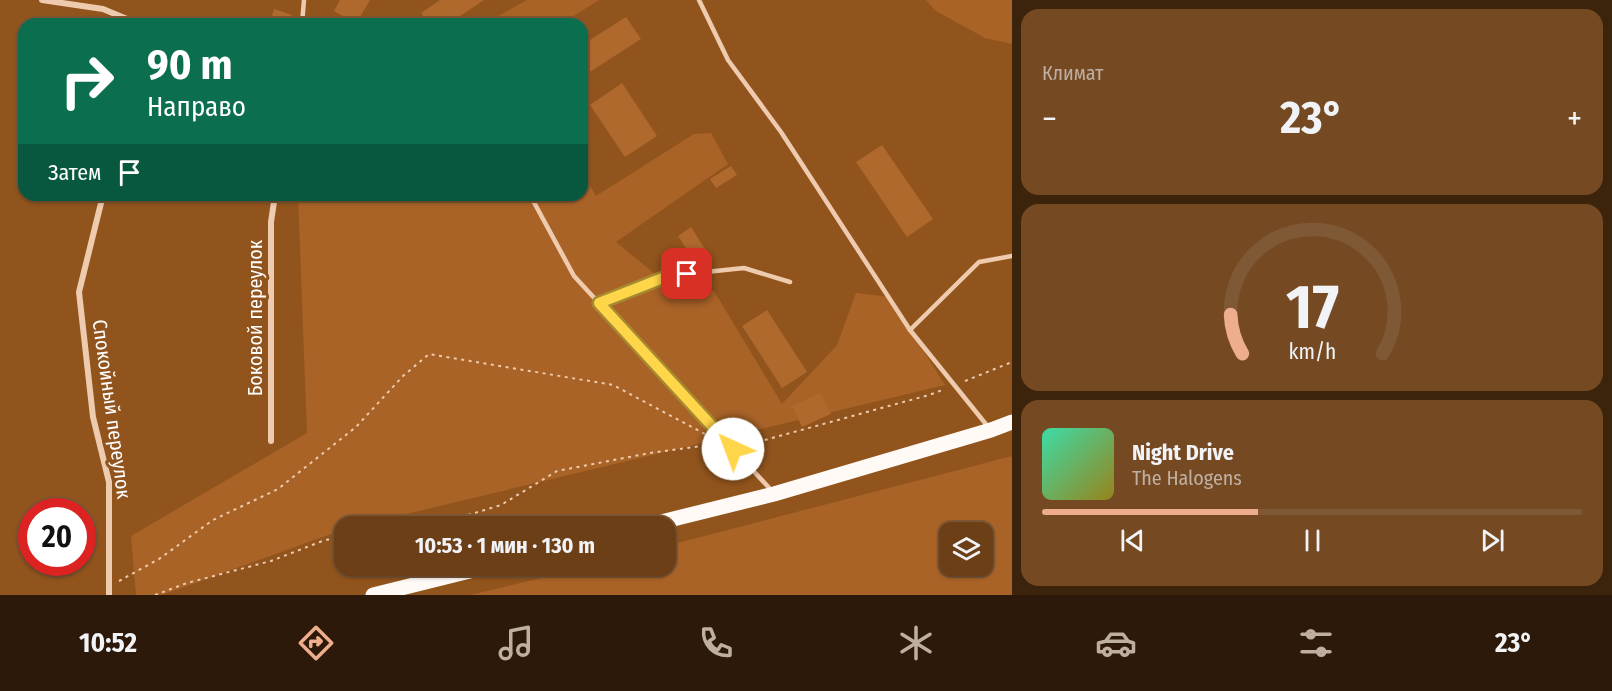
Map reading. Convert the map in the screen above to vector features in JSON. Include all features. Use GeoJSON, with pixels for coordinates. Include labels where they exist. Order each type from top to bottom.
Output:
{"type":"FeatureCollection","features":[{"type":"Feature","properties":{"kind":"main road"},"geometry":{"type":"LineString","coordinates":[[676,518],[774,494],[1012,422]]}},
{"type":"Feature","properties":{"kind":"main road"},"geometry":{"type":"LineString","coordinates":[[373,595],[450,576]]}},
{"type":"Feature","properties":{"kind":"street"},"geometry":{"type":"LineString","coordinates":[[42,0],[103,9],[125,18]]}},
{"type":"Feature","properties":{"kind":"street","name":"Спокойный переулок"},"geometry":{"type":"LineString","coordinates":[[102,201],[79,292],[93,417],[109,482],[110,595]]}},
{"type":"Feature","properties":{"kind":"street","name":"Боковой переулок"},"geometry":{"type":"LineString","coordinates":[[271,441],[271,222],[274,201]]}},
{"type":"Feature","properties":{"kind":"lane"},"geometry":{"type":"LineString","coordinates":[[302,18],[304,0]]}},
{"type":"Feature","properties":{"kind":"lane"},"geometry":{"type":"LineString","coordinates":[[699,0],[728,60],[781,132],[910,330],[991,430]]}},
{"type":"Feature","properties":{"kind":"lane"},"geometry":{"type":"LineString","coordinates":[[533,201],[574,276],[774,494]]}},
{"type":"Feature","properties":{"kind":"lane"},"geometry":{"type":"LineString","coordinates":[[910,330],[979,262],[1012,256]]}},
{"type":"Feature","properties":{"kind":"lane"},"geometry":{"type":"LineString","coordinates":[[599,303],[668,276],[744,268],[790,282]]}},
{"type":"Feature","properties":{"kind":"path"},"geometry":{"type":"LineString","coordinates":[[110,586],[159,559],[213,520],[278,489],[356,427],[403,376],[429,354],[613,385],[723,444],[650,453],[557,471],[501,505],[465,516]]}},
{"type":"Feature","properties":{"kind":"path"},"geometry":{"type":"LineString","coordinates":[[733,449],[929,395],[1012,362]]}},
{"type":"Feature","properties":{"kind":"path"},"geometry":{"type":"LineString","coordinates":[[155,595],[187,583],[271,561],[334,539]]}},
{"type":"Feature","properties":{"kind":"shaded area"},"geometry":{"type":"Polygon","coordinates":[[[527,0],[599,0],[570,18],[495,18],[527,0]]]}},
{"type":"Feature","properties":{"kind":"shaded area"},"geometry":{"type":"Polygon","coordinates":[[[926,0],[1012,0],[1012,44],[985,38],[936,11],[926,0]]]}},
{"type":"Feature","properties":{"kind":"shaded area"},"geometry":{"type":"Polygon","coordinates":[[[711,133],[728,164],[616,242],[677,292],[714,291],[782,404],[837,345],[856,293],[890,297],[945,385],[398,516],[334,516],[334,533],[162,595],[136,595],[131,536],[307,433],[298,201],[588,201],[588,182],[596,196],[694,134],[711,133]]]}},
{"type":"Feature","properties":{"kind":"shaded area"},"geometry":{"type":"Polygon","coordinates":[[[1012,456],[1012,595],[470,595],[549,576],[676,576],[676,543],[1012,456]]]}},
{"type":"Feature","properties":{"kind":"building"},"geometry":{"type":"Polygon","coordinates":[[[340,0],[370,0],[360,18],[346,18],[334,11],[340,0]]]}},
{"type":"Feature","properties":{"kind":"building"},"geometry":{"type":"Polygon","coordinates":[[[440,0],[484,0],[457,18],[425,18],[421,13],[440,0]]]}},
{"type":"Feature","properties":{"kind":"building"},"geometry":{"type":"Polygon","coordinates":[[[274,9],[292,15],[291,18],[271,18],[274,9]]]}},
{"type":"Feature","properties":{"kind":"building"},"geometry":{"type":"Polygon","coordinates":[[[626,17],[641,39],[588,73],[588,41],[626,17]]]}},
{"type":"Feature","properties":{"kind":"building"},"geometry":{"type":"Polygon","coordinates":[[[622,83],[657,136],[625,157],[590,105],[622,83]]]}},
{"type":"Feature","properties":{"kind":"building"},"geometry":{"type":"Polygon","coordinates":[[[882,145],[933,219],[907,237],[856,162],[882,145]]]}},
{"type":"Feature","properties":{"kind":"building"},"geometry":{"type":"Polygon","coordinates":[[[731,166],[737,175],[716,188],[710,179],[731,166]]]}},
{"type":"Feature","properties":{"kind":"building"},"geometry":{"type":"Polygon","coordinates":[[[691,227],[710,257],[697,265],[678,236],[691,227]]]}},
{"type":"Feature","properties":{"kind":"building"},"geometry":{"type":"Polygon","coordinates":[[[767,310],[807,372],[782,388],[742,326],[767,310]]]}},
{"type":"Feature","properties":{"kind":"building"},"geometry":{"type":"Polygon","coordinates":[[[821,393],[831,414],[802,427],[792,406],[821,393]]]}},
{"type":"Feature","properties":{"kind":"route"},"geometry":{"type":"LineString","coordinates":[[687,274],[668,276],[599,303],[733,449]]}}]}
